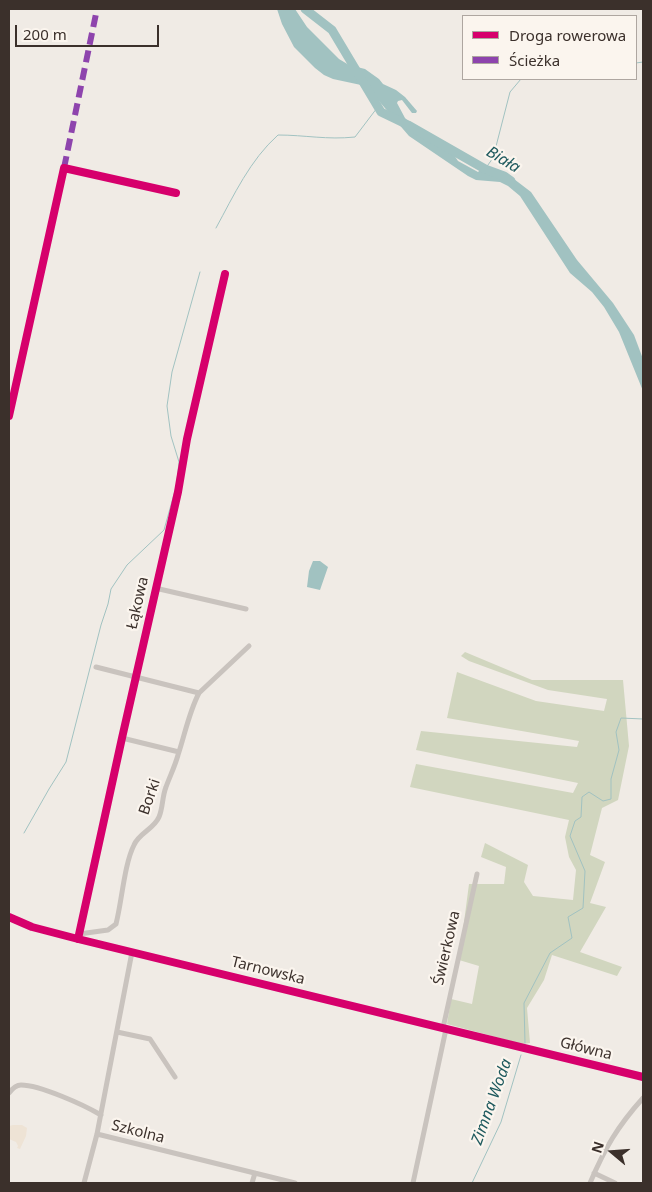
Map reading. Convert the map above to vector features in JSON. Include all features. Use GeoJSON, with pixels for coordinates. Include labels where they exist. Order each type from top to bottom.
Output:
{"type":"FeatureCollection","features":[{"type":"Feature","properties":{"kind":"street"},"geometry":{"type":"LineString","coordinates":[[9,416],[64,168],[176,193]]}},
{"type":"Feature","properties":{"kind":"street","name":"Łąkowa"},"geometry":{"type":"LineString","coordinates":[[78,937],[225,274]]}},
{"type":"Feature","properties":{"kind":"street"},"geometry":{"type":"LineString","coordinates":[[155,588],[246,609]]}},
{"type":"Feature","properties":{"kind":"street"},"geometry":{"type":"LineString","coordinates":[[96,666],[199,693],[249,646]]}},
{"type":"Feature","properties":{"kind":"street","name":"Borki"},"geometry":{"type":"LineString","coordinates":[[78,937],[108,930],[116,924],[130,854],[135,842],[155,824],[160,816],[166,788],[179,752],[190,712],[199,693]]}},
{"type":"Feature","properties":{"kind":"street"},"geometry":{"type":"LineString","coordinates":[[122,738],[179,752]]}},
{"type":"Feature","properties":{"kind":"street","name":"Świerkowa"},"geometry":{"type":"LineString","coordinates":[[444,1029],[477,874]]}},
{"type":"Feature","properties":{"kind":"street","name":"Tarnowska"},"geometry":{"type":"LineString","coordinates":[[9,917],[32,927],[522,1048]]}},
{"type":"Feature","properties":{"kind":"street","name":"Szkolna"},"geometry":{"type":"LineString","coordinates":[[132,952],[97,1134],[295,1183]]}},
{"type":"Feature","properties":{"kind":"street"},"geometry":{"type":"LineString","coordinates":[[413,1183],[444,1029]]}},
{"type":"Feature","properties":{"kind":"street"},"geometry":{"type":"LineString","coordinates":[[117,1032],[150,1039],[176,1077]]}},
{"type":"Feature","properties":{"kind":"street","name":"Główna"},"geometry":{"type":"LineString","coordinates":[[522,1048],[643,1078]]}},
{"type":"Feature","properties":{"kind":"street"},"geometry":{"type":"LineString","coordinates":[[9,1093],[17,1086],[23,1085],[46,1090],[101,1114]]}},
{"type":"Feature","properties":{"kind":"street"},"geometry":{"type":"LineString","coordinates":[[590,1183],[608,1144],[624,1119],[643,1098]]}},
{"type":"Feature","properties":{"kind":"street"},"geometry":{"type":"LineString","coordinates":[[84,1183],[97,1134]]}},
{"type":"Feature","properties":{"kind":"street"},"geometry":{"type":"LineString","coordinates":[[252,1183],[255,1173]]}},
{"type":"Feature","properties":{"kind":"street"},"geometry":{"type":"LineString","coordinates":[[594,1173],[615,1183]]}},
{"type":"Feature","properties":{"kind":"green space"},"geometry":{"type":"Polygon","coordinates":[[[465,652],[532,680],[623,680],[629,746],[618,800],[602,808],[590,855],[605,862],[590,903],[606,907],[580,952],[622,967],[617,976],[552,955],[544,980],[527,1008],[530,1043],[522,1044],[447,1024],[451,999],[472,1004],[479,966],[459,960],[469,884],[504,884],[506,867],[481,857],[485,843],[528,865],[524,882],[533,896],[573,900],[576,870],[569,857],[565,837],[569,820],[410,787],[416,764],[573,793],[578,783],[416,750],[421,731],[577,747],[579,741],[447,718],[457,672],[536,701],[604,711],[607,699],[548,690],[469,661],[461,656],[465,652]]]}},
{"type":"Feature","properties":{"kind":"shaded area"},"geometry":{"type":"Polygon","coordinates":[[[22,1125],[27,1128],[26,1136],[20,1149],[17,1148],[16,1142],[9,1139],[9,1126],[22,1125]]]}},
{"type":"Feature","properties":{"kind":"water"},"geometry":{"type":"Polygon","coordinates":[[[277,9],[295,9],[307,27],[339,59],[349,65],[365,69],[383,84],[405,97],[417,111],[412,113],[402,100],[398,101],[397,103],[405,118],[417,131],[450,149],[458,161],[478,172],[481,169],[490,170],[514,179],[531,192],[577,260],[613,303],[634,335],[643,359],[643,391],[619,332],[604,307],[592,292],[570,273],[520,196],[500,182],[476,180],[468,176],[409,136],[378,100],[361,85],[333,79],[324,75],[294,47],[282,24],[277,9]]]}},
{"type":"Feature","properties":{"kind":"water"},"geometry":{"type":"Polygon","coordinates":[[[313,561],[320,561],[328,567],[320,590],[307,587],[309,571],[313,561]]]}},
{"type":"Feature","properties":{"kind":"waterway","name":"Biała"},"geometry":{"type":"LineString","coordinates":[[305,9],[332,30],[381,112],[408,125],[485,169],[504,176],[511,181]]}},
{"type":"Feature","properties":{"kind":"waterway"},"geometry":{"type":"LineString","coordinates":[[637,63],[643,62]]}},
{"type":"Feature","properties":{"kind":"waterway"},"geometry":{"type":"LineString","coordinates":[[485,169],[493,158],[510,92],[520,80]]}},
{"type":"Feature","properties":{"kind":"waterway"},"geometry":{"type":"LineString","coordinates":[[216,228],[251,167],[259,155],[278,135],[335,138],[355,137],[377,108],[381,112]]}},
{"type":"Feature","properties":{"kind":"waterway"},"geometry":{"type":"LineString","coordinates":[[177,480],[179,462],[171,436],[167,406],[172,372],[200,272]]}},
{"type":"Feature","properties":{"kind":"waterway"},"geometry":{"type":"LineString","coordinates":[[24,833],[66,762],[111,589],[127,565],[164,530],[176,487]]}},
{"type":"Feature","properties":{"kind":"waterway","name":"Zimna Woda"},"geometry":{"type":"LineString","coordinates":[[525,1043],[524,1003],[550,953],[572,938],[568,917],[583,908],[585,871],[570,836],[575,821],[581,817],[582,797],[589,792],[603,801],[611,799],[611,779],[619,750],[616,732],[621,718],[643,719]]}},
{"type":"Feature","properties":{"kind":"waterway","name":"Zimna Woda"},"geometry":{"type":"LineString","coordinates":[[472,1183],[501,1122],[521,1055]]}},
{"type":"Feature","properties":{"kind":"marked path"},"geometry":{"type":"LineString","coordinates":[[64,168],[97,9]]}},
{"type":"Feature","properties":{"kind":"cycle path"},"geometry":{"type":"LineString","coordinates":[[9,416],[64,168],[176,193]]}},
{"type":"Feature","properties":{"kind":"cycle path"},"geometry":{"type":"LineString","coordinates":[[78,939],[225,274]]}},
{"type":"Feature","properties":{"kind":"cycle path"},"geometry":{"type":"LineString","coordinates":[[9,917],[32,927],[78,939],[643,1077]]}}]}
